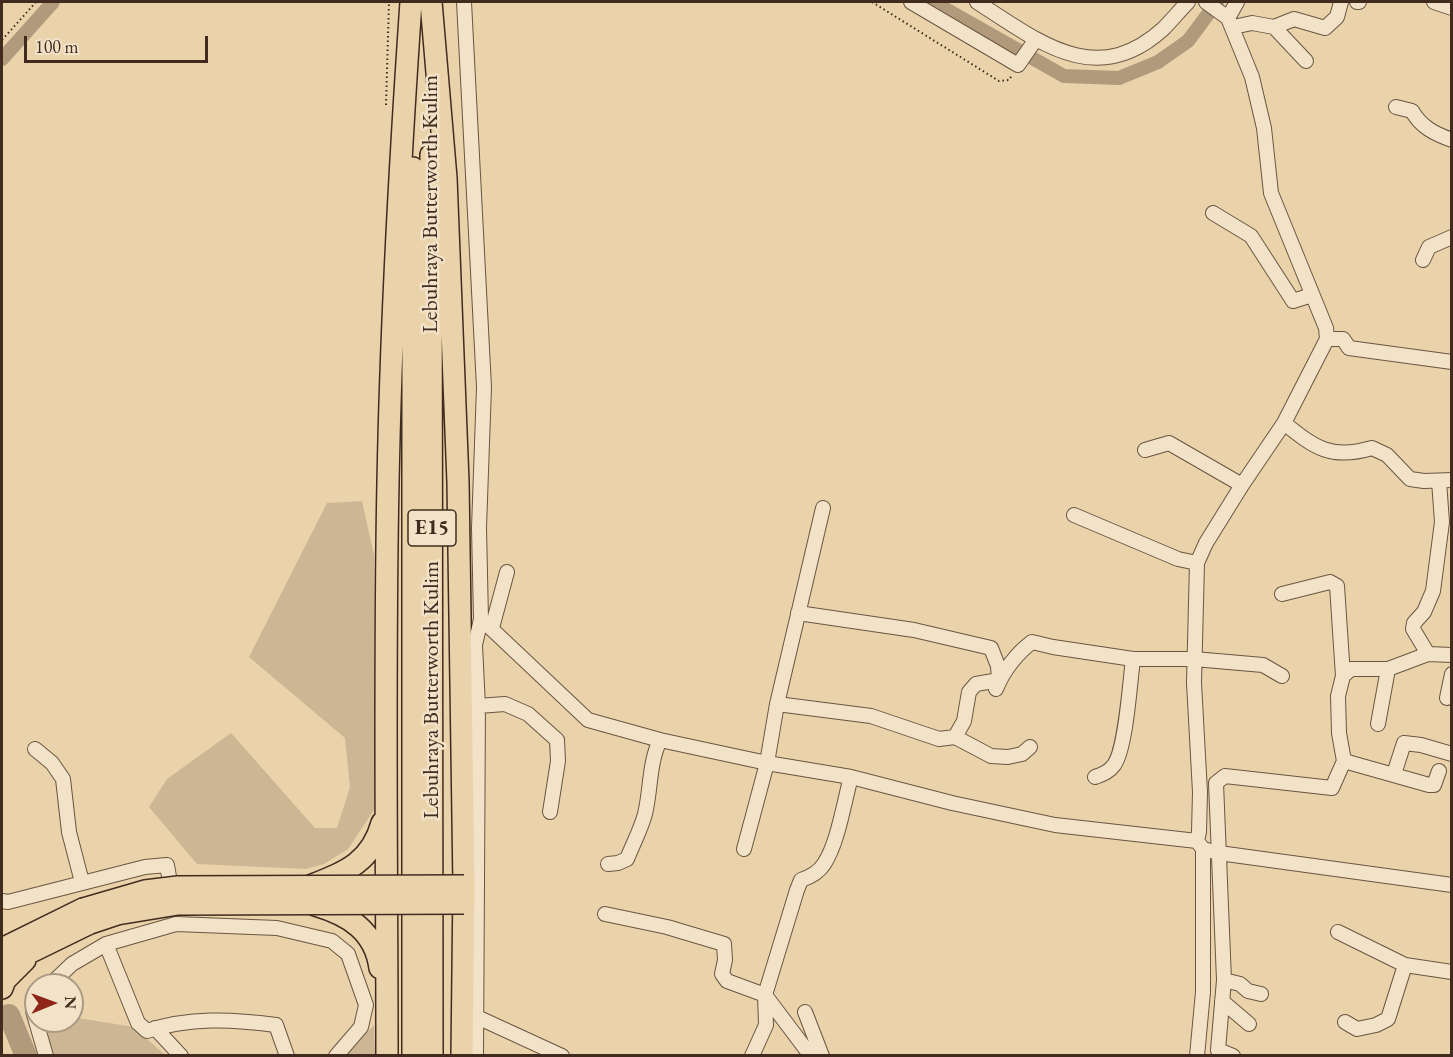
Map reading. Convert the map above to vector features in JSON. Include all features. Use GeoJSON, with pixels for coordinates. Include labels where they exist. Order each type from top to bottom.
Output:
{"type":"FeatureCollection","features":[{"type":"Feature","properties":{"kind":"highway"},"geometry":{"type":"LineString","coordinates":[[387,1056],[388,482],[399,178],[411,2]]}},
{"type":"Feature","properties":{"kind":"highway","name":"Lebuhraya Butterworth Kulim"},"geometry":{"type":"LineString","coordinates":[[411,2],[413,1056]]}},
{"type":"Feature","properties":{"kind":"highway"},"geometry":{"type":"LineString","coordinates":[[430,2],[446,178],[458,482],[464,894],[462,1056]]}},
{"type":"Feature","properties":{"kind":"highway","name":"Lebuhraya Butterworth Kulim"},"geometry":{"type":"LineString","coordinates":[[430,2],[432,1056]]}},
{"type":"Feature","properties":{"kind":"highway"},"geometry":{"type":"LineString","coordinates":[[310,895],[362,860],[378,837],[386,810]]}},
{"type":"Feature","properties":{"kind":"highway"},"geometry":{"type":"LineString","coordinates":[[2,966],[33,942],[145,891],[178,887],[310,895],[464,894]]}},
{"type":"Feature","properties":{"kind":"highway"},"geometry":{"type":"LineString","coordinates":[[310,895],[360,927],[378,950],[387,1010]]}},
{"type":"Feature","properties":{"kind":"highway"},"geometry":{"type":"LineString","coordinates":[[2,938],[33,942]]}},
{"type":"Feature","properties":{"kind":"highway"},"geometry":{"type":"LineString","coordinates":[[2,949],[33,942]]}},
{"type":"Feature","properties":{"kind":"highway"},"geometry":{"type":"LineString","coordinates":[[2,988],[4,980],[33,942]]}},
{"type":"Feature","properties":{"kind":"street"},"geometry":{"type":"LineString","coordinates":[[464,2],[484,387],[479,528],[486,623],[588,720],[660,740],[767,763],[851,777],[1055,825],[1200,845],[1220,853],[1452,885]]}},
{"type":"Feature","properties":{"kind":"street"},"geometry":{"type":"LineString","coordinates":[[911,2],[1020,63],[1034,43]]}},
{"type":"Feature","properties":{"kind":"street"},"geometry":{"type":"LineString","coordinates":[[977,2],[1034,43],[1076,57],[1115,56],[1135,48],[1162,30],[1188,2]]}},
{"type":"Feature","properties":{"kind":"street"},"geometry":{"type":"LineString","coordinates":[[1197,1056],[1203,992],[1200,792],[1194,659],[1197,563],[1206,543],[1242,485],[1284,423],[1327,339],[1326,328],[1270,193],[1264,128],[1252,77],[1226,19],[1206,2]]}},
{"type":"Feature","properties":{"kind":"street"},"geometry":{"type":"LineString","coordinates":[[1226,19],[1237,2]]}},
{"type":"Feature","properties":{"kind":"street"},"geometry":{"type":"LineString","coordinates":[[1226,19],[1274,27],[1294,19],[1324,28],[1337,17],[1341,2]]}},
{"type":"Feature","properties":{"kind":"street"},"geometry":{"type":"LineString","coordinates":[[1434,2],[1452,8]]}},
{"type":"Feature","properties":{"kind":"street"},"geometry":{"type":"LineString","coordinates":[[1274,27],[1306,61]]}},
{"type":"Feature","properties":{"kind":"street"},"geometry":{"type":"LineString","coordinates":[[1396,107],[1412,111],[1418,122],[1436,134],[1452,140]]}},
{"type":"Feature","properties":{"kind":"street"},"geometry":{"type":"LineString","coordinates":[[1213,213],[1251,236],[1293,301],[1312,295]]}},
{"type":"Feature","properties":{"kind":"street"},"geometry":{"type":"LineString","coordinates":[[1423,260],[1429,247],[1452,237]]}},
{"type":"Feature","properties":{"kind":"street"},"geometry":{"type":"LineString","coordinates":[[1327,339],[1343,339],[1349,348],[1452,362]]}},
{"type":"Feature","properties":{"kind":"street"},"geometry":{"type":"LineString","coordinates":[[1284,423],[1312,445],[1323,450],[1354,453],[1372,448],[1387,455],[1410,479],[1445,481],[1433,591],[1424,612],[1414,622],[1413,629]]}},
{"type":"Feature","properties":{"kind":"street"},"geometry":{"type":"LineString","coordinates":[[1145,450],[1169,443],[1242,485]]}},
{"type":"Feature","properties":{"kind":"street"},"geometry":{"type":"LineString","coordinates":[[744,849],[767,763],[777,704],[823,508]]}},
{"type":"Feature","properties":{"kind":"street"},"geometry":{"type":"LineString","coordinates":[[1074,515],[1178,559],[1197,563]]}},
{"type":"Feature","properties":{"kind":"street"},"geometry":{"type":"LineString","coordinates":[[476,1056],[478,706],[475,645],[507,572]]}},
{"type":"Feature","properties":{"kind":"street"},"geometry":{"type":"LineString","coordinates":[[1233,1056],[1218,1050],[1224,980],[1216,783],[1225,776],[1332,788],[1344,761],[1339,733],[1338,696],[1343,675],[1337,586],[1330,582],[1282,594]]}},
{"type":"Feature","properties":{"kind":"street"},"geometry":{"type":"LineString","coordinates":[[798,613],[914,630],[991,648],[998,666],[998,684]]}},
{"type":"Feature","properties":{"kind":"street"},"geometry":{"type":"LineString","coordinates":[[1401,620],[1413,629],[1428,654]]}},
{"type":"Feature","properties":{"kind":"street"},"geometry":{"type":"LineString","coordinates":[[998,684],[1022,650],[1032,642],[1133,659],[1194,659],[1263,665],[1282,676]]}},
{"type":"Feature","properties":{"kind":"street"},"geometry":{"type":"LineString","coordinates":[[1343,675],[1351,669],[1388,669],[1428,654],[1452,655]]}},
{"type":"Feature","properties":{"kind":"street"},"geometry":{"type":"LineString","coordinates":[[1095,777],[1108,772],[1116,763],[1126,717],[1133,659]]}},
{"type":"Feature","properties":{"kind":"street"},"geometry":{"type":"LineString","coordinates":[[1377,724],[1388,669]]}},
{"type":"Feature","properties":{"kind":"street"},"geometry":{"type":"LineString","coordinates":[[1447,698],[1452,674]]}},
{"type":"Feature","properties":{"kind":"street"},"geometry":{"type":"LineString","coordinates":[[955,737],[964,721],[969,692],[976,684],[998,684]]}},
{"type":"Feature","properties":{"kind":"street"},"geometry":{"type":"LineString","coordinates":[[478,706],[505,704],[528,714],[557,740],[558,761],[550,812]]}},
{"type":"Feature","properties":{"kind":"street"},"geometry":{"type":"LineString","coordinates":[[777,704],[871,716],[939,739],[955,737],[991,756],[1008,757],[1022,754],[1030,747]]}},
{"type":"Feature","properties":{"kind":"street"},"geometry":{"type":"LineString","coordinates":[[608,864],[627,859],[634,843],[644,817],[654,752],[660,740]]}},
{"type":"Feature","properties":{"kind":"street"},"geometry":{"type":"LineString","coordinates":[[1394,774],[1404,743],[1421,745],[1452,754]]}},
{"type":"Feature","properties":{"kind":"street"},"geometry":{"type":"LineString","coordinates":[[35,749],[51,763],[63,779],[69,832],[82,882]]}},
{"type":"Feature","properties":{"kind":"street"},"geometry":{"type":"LineString","coordinates":[[1344,761],[1429,785],[1434,784],[1439,771]]}},
{"type":"Feature","properties":{"kind":"street"},"geometry":{"type":"LineString","coordinates":[[752,1056],[766,1025],[765,995],[801,880],[811,876],[823,866],[831,851],[851,777]]}},
{"type":"Feature","properties":{"kind":"street"},"geometry":{"type":"LineString","coordinates":[[2,901],[8,902],[145,867],[167,865],[176,924]]}},
{"type":"Feature","properties":{"kind":"street"},"geometry":{"type":"LineString","coordinates":[[605,914],[667,927],[724,944],[725,960],[722,974],[727,981],[765,995],[812,1056]]}},
{"type":"Feature","properties":{"kind":"street"},"geometry":{"type":"LineString","coordinates":[[63,973],[72,964],[106,944],[176,924],[277,928],[332,941],[348,954],[366,1005],[361,1027],[336,1056]]}},
{"type":"Feature","properties":{"kind":"street"},"geometry":{"type":"LineString","coordinates":[[1338,932],[1405,965],[1452,972]]}},
{"type":"Feature","properties":{"kind":"street"},"geometry":{"type":"LineString","coordinates":[[106,944],[138,1023],[147,1031],[171,1023],[232,1019],[276,1025],[287,1056]]}},
{"type":"Feature","properties":{"kind":"street"},"geometry":{"type":"LineString","coordinates":[[1345,1022],[1357,1029],[1376,1026],[1388,1019],[1405,965]]}},
{"type":"Feature","properties":{"kind":"street"},"geometry":{"type":"LineString","coordinates":[[1224,980],[1240,984],[1248,991],[1261,994]]}},
{"type":"Feature","properties":{"kind":"street"},"geometry":{"type":"LineString","coordinates":[[1222,1001],[1249,1024]]}},
{"type":"Feature","properties":{"kind":"street"},"geometry":{"type":"LineString","coordinates":[[805,1012],[822,1056]]}},
{"type":"Feature","properties":{"kind":"street"},"geometry":{"type":"LineString","coordinates":[[477,1017],[562,1056]]}},
{"type":"Feature","properties":{"kind":"street"},"geometry":{"type":"LineString","coordinates":[[155,1028],[180,1056]]}},
{"type":"Feature","properties":{"kind":"street"},"geometry":{"type":"LineString","coordinates":[[39,1033],[46,1056]]}},
{"type":"Feature","properties":{"kind":"path"},"geometry":{"type":"LineString","coordinates":[[2,40],[36,2]]}},
{"type":"Feature","properties":{"kind":"path"},"geometry":{"type":"LineString","coordinates":[[872,2],[999,81],[1009,80],[1020,63]]}},
{"type":"Feature","properties":{"kind":"shaded area"},"geometry":{"type":"Polygon","coordinates":[[[362,501],[374,555],[374,810],[348,849],[324,864],[306,869],[197,864],[149,807],[167,779],[231,733],[315,828],[337,828],[350,787],[345,738],[249,657],[327,503],[362,501]]]}},
{"type":"Feature","properties":{"kind":"shaded area"},"geometry":{"type":"Polygon","coordinates":[[[84,1019],[134,1027],[165,1055],[54,1055],[47,1033],[84,1033],[84,1019]]]}},
{"type":"Feature","properties":{"kind":"shaded area"},"geometry":{"type":"Polygon","coordinates":[[[374,1025],[375,1055],[345,1055],[374,1025]]]}},
{"type":"Feature","properties":{"kind":"waterway"},"geometry":{"type":"LineString","coordinates":[[2,59],[53,2]]}},
{"type":"Feature","properties":{"kind":"waterway"},"geometry":{"type":"LineString","coordinates":[[933,2],[1064,76],[1119,78],[1158,62],[1188,41],[1217,2]]}},
{"type":"Feature","properties":{"kind":"waterway"},"geometry":{"type":"LineString","coordinates":[[9,1015],[26,1056]]}}]}
